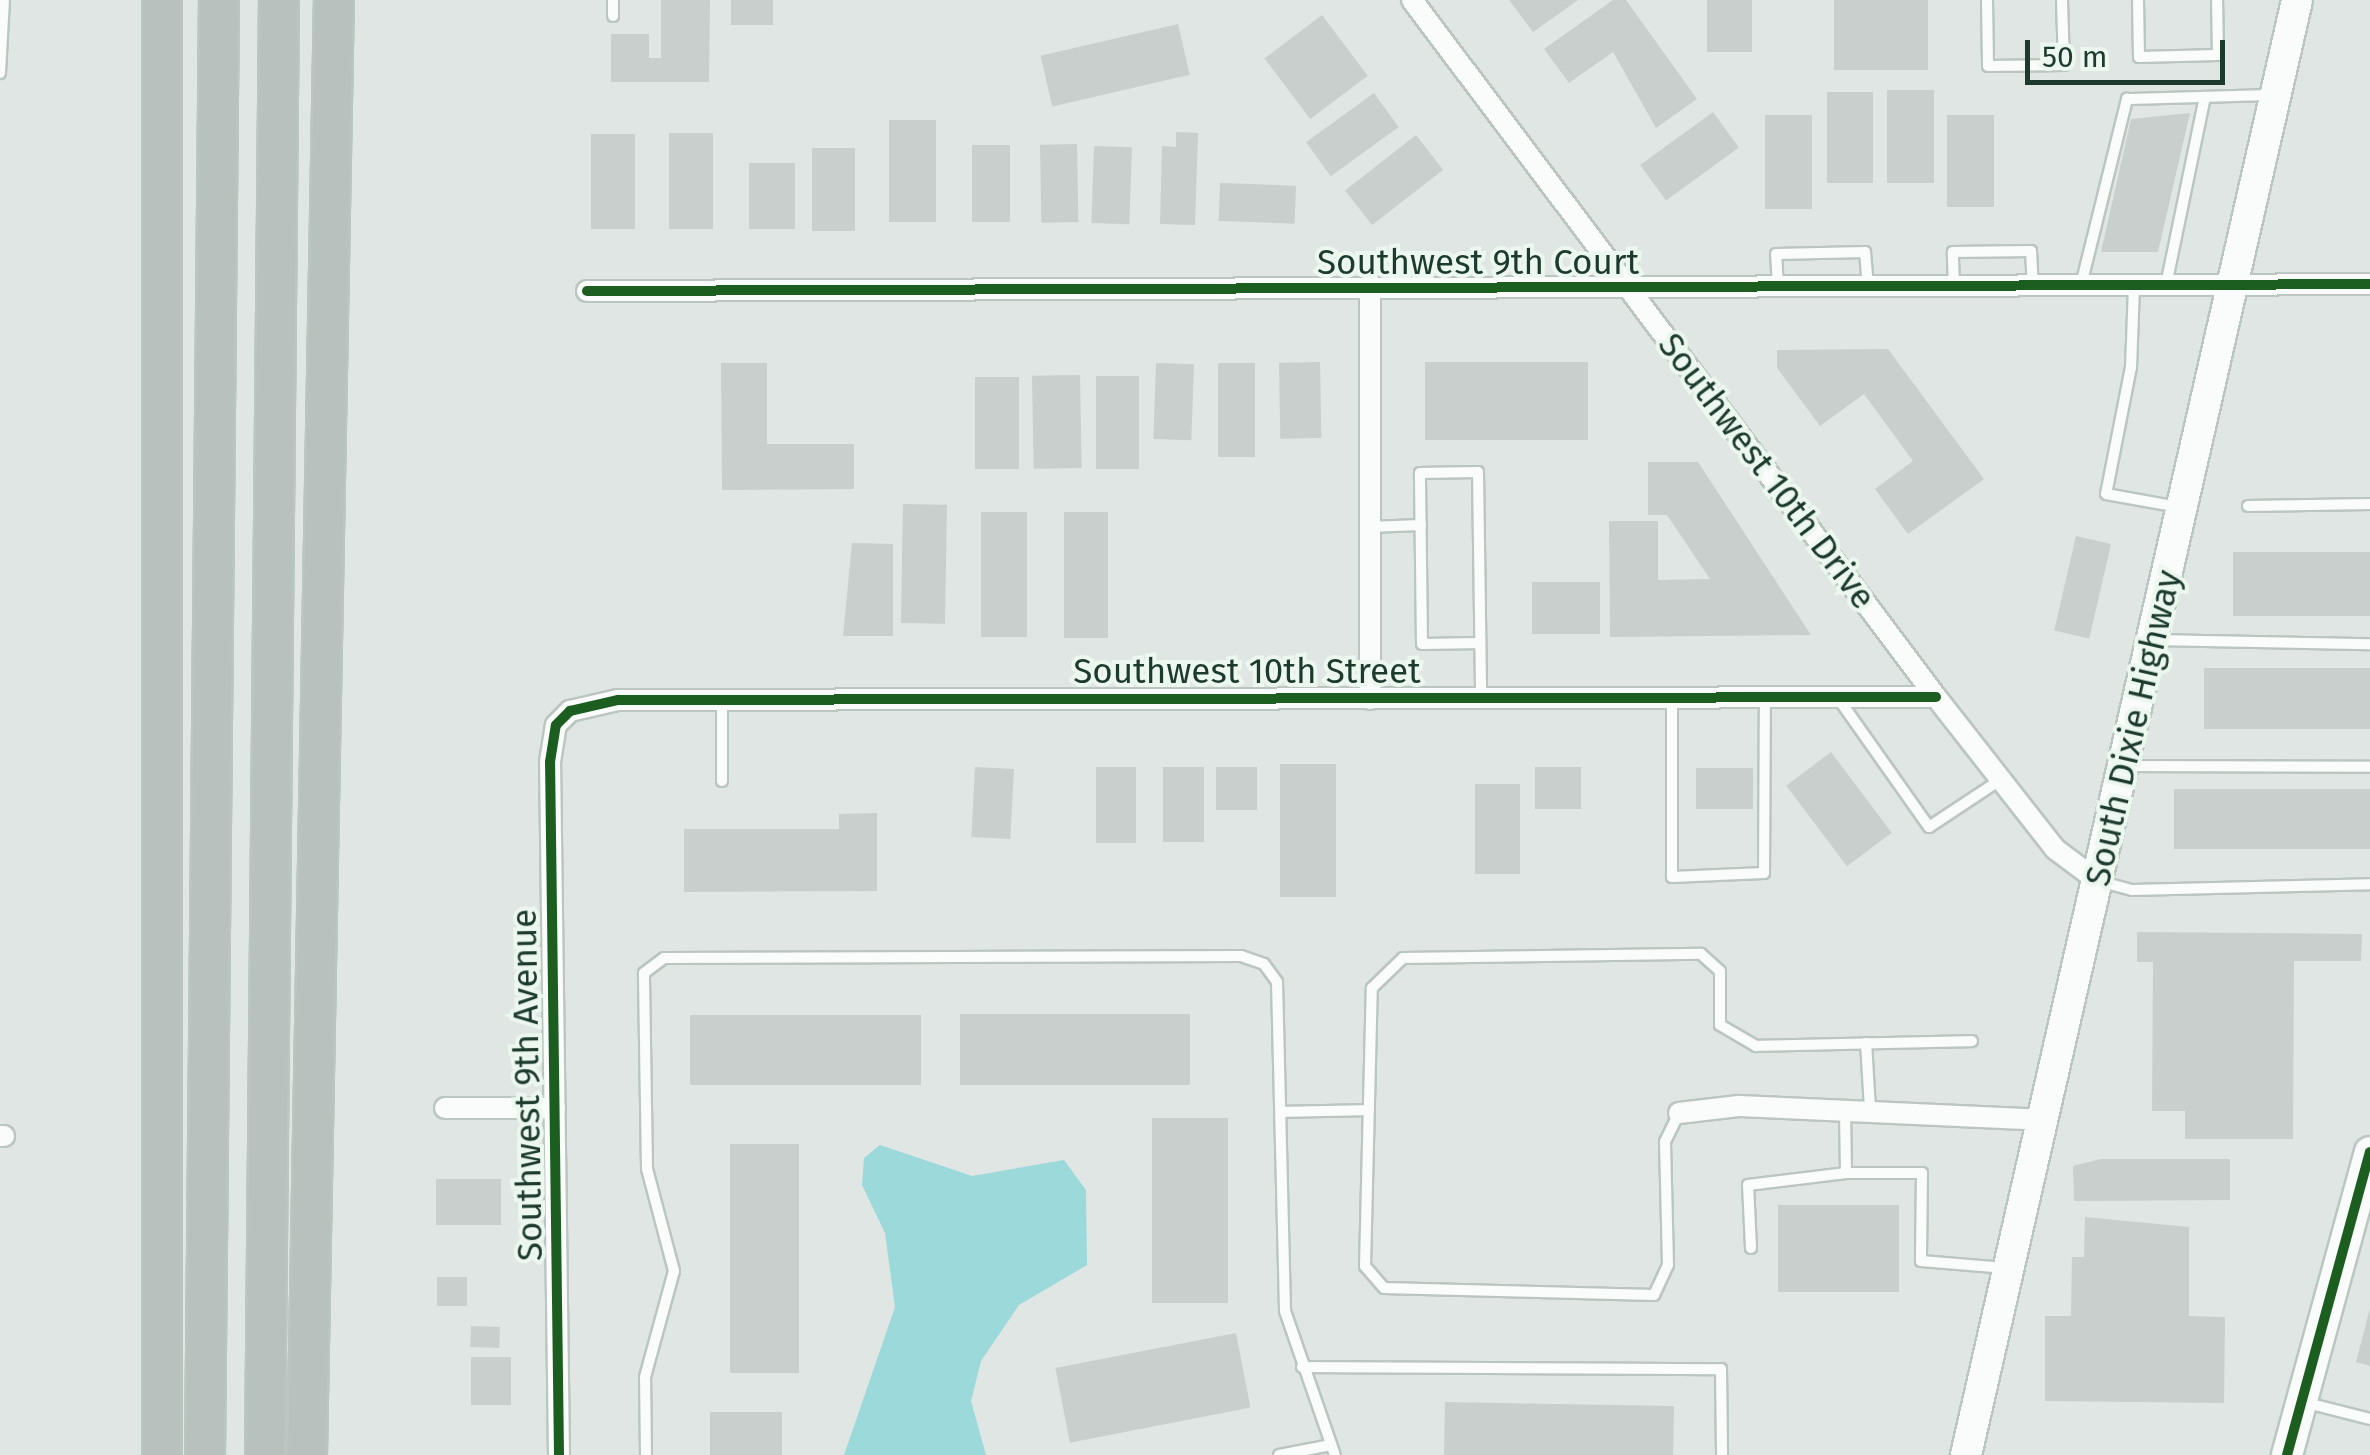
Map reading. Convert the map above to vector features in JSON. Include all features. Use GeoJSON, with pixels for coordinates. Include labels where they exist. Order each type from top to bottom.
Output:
{"type":"FeatureCollection","features":[{"type":"Feature","properties":{"kind":"highway"},"geometry":{"type":"LineString","coordinates":[[162,0],[162,1455]]}},
{"type":"Feature","properties":{"kind":"highway"},"geometry":{"type":"LineString","coordinates":[[204,1455],[219,0]]}},
{"type":"Feature","properties":{"kind":"highway"},"geometry":{"type":"LineString","coordinates":[[265,1455],[279,0]]}},
{"type":"Feature","properties":{"kind":"highway"},"geometry":{"type":"LineString","coordinates":[[307,1455],[334,0]]}},
{"type":"Feature","properties":{"kind":"main road","name":"South Dixie Highway"},"geometry":{"type":"LineString","coordinates":[[1966,1455],[2297,0]]}},
{"type":"Feature","properties":{"kind":"main road"},"geometry":{"type":"LineString","coordinates":[[2287,1455],[2370,1152]]}},
{"type":"Feature","properties":{"kind":"street","name":"Southwest 10th Drive"},"geometry":{"type":"LineString","coordinates":[[1412,0],[2000,780],[2055,849],[2098,881]]}},
{"type":"Feature","properties":{"kind":"street","name":"Southwest 9th Court"},"geometry":{"type":"LineString","coordinates":[[587,290],[1778,290],[2370,284]]}},
{"type":"Feature","properties":{"kind":"street"},"geometry":{"type":"LineString","coordinates":[[1370,290],[1370,699]]}},
{"type":"Feature","properties":{"kind":"street","name":"Southwest 10th Street"},"geometry":{"type":"LineString","coordinates":[[561,717],[604,701],[1936,697]]}},
{"type":"Feature","properties":{"kind":"street","name":"Southwest 9th Avenue"},"geometry":{"type":"LineString","coordinates":[[559,1455],[550,762],[561,717]]}},
{"type":"Feature","properties":{"kind":"street"},"geometry":{"type":"LineString","coordinates":[[444,1108],[555,1108]]}},
{"type":"Feature","properties":{"kind":"street"},"geometry":{"type":"LineString","coordinates":[[1679,1113],[1845,1108],[2042,1120]]}},
{"type":"Feature","properties":{"kind":"lane"},"geometry":{"type":"LineString","coordinates":[[0,73],[4,0]]}},
{"type":"Feature","properties":{"kind":"lane"},"geometry":{"type":"LineString","coordinates":[[613,0],[613,16]]}},
{"type":"Feature","properties":{"kind":"lane"},"geometry":{"type":"LineString","coordinates":[[1987,0],[1988,66],[2064,65],[2062,0]]}},
{"type":"Feature","properties":{"kind":"lane"},"geometry":{"type":"LineString","coordinates":[[2138,0],[2139,57],[2218,56],[2216,0]]}},
{"type":"Feature","properties":{"kind":"lane"},"geometry":{"type":"LineString","coordinates":[[2081,286],[2127,98],[2276,96]]}},
{"type":"Feature","properties":{"kind":"lane"},"geometry":{"type":"LineString","coordinates":[[2166,286],[2205,97]]}},
{"type":"Feature","properties":{"kind":"lane"},"geometry":{"type":"LineString","coordinates":[[1954,288],[1952,252],[2031,251],[2034,287]]}},
{"type":"Feature","properties":{"kind":"lane"},"geometry":{"type":"LineString","coordinates":[[1778,290],[1776,254],[1847,252],[1865,252],[1868,288]]}},
{"type":"Feature","properties":{"kind":"lane"},"geometry":{"type":"LineString","coordinates":[[2134,286],[2131,367],[2106,494],[2183,508]]}},
{"type":"Feature","properties":{"kind":"lane"},"geometry":{"type":"LineString","coordinates":[[1480,643],[1422,644],[1420,473],[1478,472],[1480,643],[1480,698]]}},
{"type":"Feature","properties":{"kind":"lane"},"geometry":{"type":"LineString","coordinates":[[2248,506],[2370,504]]}},
{"type":"Feature","properties":{"kind":"lane"},"geometry":{"type":"LineString","coordinates":[[1367,527],[1421,525]]}},
{"type":"Feature","properties":{"kind":"lane"},"geometry":{"type":"LineString","coordinates":[[2153,640],[2370,644]]}},
{"type":"Feature","properties":{"kind":"lane"},"geometry":{"type":"LineString","coordinates":[[1672,698],[1672,877],[1764,873],[1765,698]]}},
{"type":"Feature","properties":{"kind":"lane"},"geometry":{"type":"LineString","coordinates":[[1838,698],[1929,828],[2000,780]]}},
{"type":"Feature","properties":{"kind":"lane"},"geometry":{"type":"LineString","coordinates":[[722,700],[722,781]]}},
{"type":"Feature","properties":{"kind":"lane"},"geometry":{"type":"LineString","coordinates":[[2124,766],[2370,767]]}},
{"type":"Feature","properties":{"kind":"lane"},"geometry":{"type":"LineString","coordinates":[[2098,881],[2132,890],[2370,884]]}},
{"type":"Feature","properties":{"kind":"lane"},"geometry":{"type":"LineString","coordinates":[[1679,1113],[1665,1142],[1668,1265],[1654,1294],[1384,1288],[1365,1266],[1372,988],[1403,958],[1701,954],[1720,971],[1720,1026],[1756,1046],[1972,1041]]}},
{"type":"Feature","properties":{"kind":"lane"},"geometry":{"type":"LineString","coordinates":[[646,1455],[645,1377],[674,1271],[647,1169],[638,996],[644,973],[664,958],[1241,956],[1264,964],[1277,982],[1285,1311],[1333,1450],[1279,1455]]}},
{"type":"Feature","properties":{"kind":"lane"},"geometry":{"type":"LineString","coordinates":[[1866,1044],[1870,1110]]}},
{"type":"Feature","properties":{"kind":"lane"},"geometry":{"type":"LineString","coordinates":[[1845,1108],[1846,1173]]}},
{"type":"Feature","properties":{"kind":"lane"},"geometry":{"type":"LineString","coordinates":[[1281,1112],[1369,1110]]}},
{"type":"Feature","properties":{"kind":"lane"},"geometry":{"type":"LineString","coordinates":[[1750,1248],[1748,1185],[1846,1173],[1922,1173],[1921,1261],[2008,1268]]}},
{"type":"Feature","properties":{"kind":"lane"},"geometry":{"type":"LineString","coordinates":[[1302,1367],[1721,1369],[1722,1455]]}},
{"type":"Feature","properties":{"kind":"lane"},"geometry":{"type":"LineString","coordinates":[[2302,1401],[2370,1419]]}},
{"type":"Feature","properties":{"kind":"water"},"geometry":{"type":"Polygon","coordinates":[[[880,1145],[972,1176],[1064,1160],[1086,1190],[1087,1265],[1019,1305],[981,1361],[971,1401],[986,1455],[844,1455],[895,1307],[885,1233],[862,1185],[864,1158],[880,1145]]]}},
{"type":"Feature","properties":{"kind":"building"},"geometry":{"type":"Polygon","coordinates":[[[661,0],[710,0],[709,82],[611,82],[611,34],[649,34],[649,58],[661,58],[661,0]]]}},
{"type":"Feature","properties":{"kind":"building"},"geometry":{"type":"Polygon","coordinates":[[[731,0],[773,0],[773,25],[731,25],[731,0]]]}},
{"type":"Feature","properties":{"kind":"building"},"geometry":{"type":"Polygon","coordinates":[[[1509,0],[1578,0],[1533,32],[1509,0]]]}},
{"type":"Feature","properties":{"kind":"building"},"geometry":{"type":"Polygon","coordinates":[[[1613,0],[1626,0],[1697,99],[1656,128],[1613,52],[1569,83],[1544,49],[1613,0]]]}},
{"type":"Feature","properties":{"kind":"building"},"geometry":{"type":"Polygon","coordinates":[[[1707,0],[1752,0],[1752,52],[1707,52],[1707,0]]]}},
{"type":"Feature","properties":{"kind":"building"},"geometry":{"type":"Polygon","coordinates":[[[1834,0],[1928,0],[1928,70],[1834,70],[1834,0]]]}},
{"type":"Feature","properties":{"kind":"building"},"geometry":{"type":"Polygon","coordinates":[[[1322,15],[1368,76],[1310,119],[1264,58],[1322,15]]]}},
{"type":"Feature","properties":{"kind":"building"},"geometry":{"type":"Polygon","coordinates":[[[1178,24],[1190,75],[1052,106],[1041,56],[1178,24]]]}},
{"type":"Feature","properties":{"kind":"building"},"geometry":{"type":"Polygon","coordinates":[[[1887,90],[1934,90],[1934,183],[1887,183],[1887,90]]]}},
{"type":"Feature","properties":{"kind":"building"},"geometry":{"type":"Polygon","coordinates":[[[1827,92],[1873,92],[1873,183],[1827,183],[1827,92]]]}},
{"type":"Feature","properties":{"kind":"building"},"geometry":{"type":"Polygon","coordinates":[[[1374,93],[1399,127],[1331,176],[1306,142],[1374,93]]]}},
{"type":"Feature","properties":{"kind":"building"},"geometry":{"type":"Polygon","coordinates":[[[1713,112],[1739,148],[1666,200],[1640,165],[1713,112]]]}},
{"type":"Feature","properties":{"kind":"building"},"geometry":{"type":"Polygon","coordinates":[[[2190,113],[2158,252],[2101,252],[2131,119],[2190,113]]]}},
{"type":"Feature","properties":{"kind":"building"},"geometry":{"type":"Polygon","coordinates":[[[1765,115],[1812,115],[1812,209],[1765,209],[1765,115]]]}},
{"type":"Feature","properties":{"kind":"building"},"geometry":{"type":"Polygon","coordinates":[[[1947,115],[1994,115],[1994,207],[1947,207],[1947,115]]]}},
{"type":"Feature","properties":{"kind":"building"},"geometry":{"type":"Polygon","coordinates":[[[889,120],[936,120],[936,222],[889,222],[889,120]]]}},
{"type":"Feature","properties":{"kind":"building"},"geometry":{"type":"Polygon","coordinates":[[[1176,132],[1198,133],[1195,225],[1160,224],[1162,146],[1176,147],[1176,132]]]}},
{"type":"Feature","properties":{"kind":"building"},"geometry":{"type":"Polygon","coordinates":[[[669,133],[713,133],[713,229],[669,229],[669,133]]]}},
{"type":"Feature","properties":{"kind":"building"},"geometry":{"type":"Polygon","coordinates":[[[591,134],[635,134],[635,229],[591,229],[591,134]]]}},
{"type":"Feature","properties":{"kind":"building"},"geometry":{"type":"Polygon","coordinates":[[[1416,135],[1443,170],[1372,225],[1345,190],[1416,135]]]}},
{"type":"Feature","properties":{"kind":"building"},"geometry":{"type":"Polygon","coordinates":[[[1077,144],[1078,222],[1041,223],[1040,145],[1077,144]]]}},
{"type":"Feature","properties":{"kind":"building"},"geometry":{"type":"Polygon","coordinates":[[[972,145],[1010,145],[1010,222],[972,222],[972,145]]]}},
{"type":"Feature","properties":{"kind":"building"},"geometry":{"type":"Polygon","coordinates":[[[1094,146],[1132,147],[1129,224],[1091,223],[1094,146]]]}},
{"type":"Feature","properties":{"kind":"building"},"geometry":{"type":"Polygon","coordinates":[[[812,148],[855,148],[855,231],[812,231],[812,148]]]}},
{"type":"Feature","properties":{"kind":"building"},"geometry":{"type":"Polygon","coordinates":[[[749,163],[795,163],[795,229],[749,229],[749,163]]]}},
{"type":"Feature","properties":{"kind":"building"},"geometry":{"type":"Polygon","coordinates":[[[1220,183],[1296,186],[1295,224],[1219,221],[1220,183]]]}},
{"type":"Feature","properties":{"kind":"building"},"geometry":{"type":"Polygon","coordinates":[[[1888,349],[1984,479],[1908,534],[1875,489],[1913,461],[1864,394],[1820,426],[1777,368],[1777,350],[1888,349]]]}},
{"type":"Feature","properties":{"kind":"building"},"geometry":{"type":"Polygon","coordinates":[[[1320,362],[1321,438],[1280,439],[1279,363],[1320,362]]]}},
{"type":"Feature","properties":{"kind":"building"},"geometry":{"type":"Polygon","coordinates":[[[1425,362],[1588,362],[1588,440],[1425,440],[1425,362]]]}},
{"type":"Feature","properties":{"kind":"building"},"geometry":{"type":"Polygon","coordinates":[[[721,363],[767,363],[767,444],[854,444],[854,489],[722,490],[721,363]]]}},
{"type":"Feature","properties":{"kind":"building"},"geometry":{"type":"Polygon","coordinates":[[[1156,363],[1194,364],[1191,440],[1153,439],[1156,363]]]}},
{"type":"Feature","properties":{"kind":"building"},"geometry":{"type":"Polygon","coordinates":[[[1218,363],[1255,363],[1255,457],[1218,457],[1218,363]]]}},
{"type":"Feature","properties":{"kind":"building"},"geometry":{"type":"Polygon","coordinates":[[[1080,375],[1082,468],[1034,469],[1032,376],[1080,375]]]}},
{"type":"Feature","properties":{"kind":"building"},"geometry":{"type":"Polygon","coordinates":[[[1096,376],[1139,376],[1139,469],[1096,469],[1096,376]]]}},
{"type":"Feature","properties":{"kind":"building"},"geometry":{"type":"Polygon","coordinates":[[[975,377],[1019,377],[1019,469],[975,469],[975,377]]]}},
{"type":"Feature","properties":{"kind":"building"},"geometry":{"type":"Polygon","coordinates":[[[1648,462],[1698,462],[1811,635],[1610,637],[1609,521],[1658,521],[1658,580],[1710,579],[1667,515],[1648,515],[1648,462]]]}},
{"type":"Feature","properties":{"kind":"building"},"geometry":{"type":"Polygon","coordinates":[[[903,504],[947,505],[945,624],[901,623],[903,504]]]}},
{"type":"Feature","properties":{"kind":"building"},"geometry":{"type":"Polygon","coordinates":[[[981,512],[1027,512],[1027,637],[981,637],[981,512]]]}},
{"type":"Feature","properties":{"kind":"building"},"geometry":{"type":"Polygon","coordinates":[[[1064,512],[1108,512],[1108,638],[1064,638],[1064,512]]]}},
{"type":"Feature","properties":{"kind":"building"},"geometry":{"type":"Polygon","coordinates":[[[2076,536],[2111,544],[2089,639],[2054,631],[2076,536]]]}},
{"type":"Feature","properties":{"kind":"building"},"geometry":{"type":"Polygon","coordinates":[[[852,543],[893,544],[893,636],[843,636],[852,543]]]}},
{"type":"Feature","properties":{"kind":"building"},"geometry":{"type":"Polygon","coordinates":[[[2233,552],[2370,552],[2370,616],[2233,616],[2233,552]]]}},
{"type":"Feature","properties":{"kind":"building"},"geometry":{"type":"Polygon","coordinates":[[[1532,582],[1600,582],[1600,634],[1532,634],[1532,582]]]}},
{"type":"Feature","properties":{"kind":"building"},"geometry":{"type":"Polygon","coordinates":[[[2204,668],[2370,668],[2370,729],[2204,729],[2204,668]]]}},
{"type":"Feature","properties":{"kind":"building"},"geometry":{"type":"Polygon","coordinates":[[[1831,752],[1892,833],[1847,866],[1786,786],[1831,752]]]}},
{"type":"Feature","properties":{"kind":"building"},"geometry":{"type":"Polygon","coordinates":[[[1280,764],[1336,764],[1336,897],[1280,897],[1280,764]]]}},
{"type":"Feature","properties":{"kind":"building"},"geometry":{"type":"Polygon","coordinates":[[[975,767],[1014,769],[1010,839],[971,837],[975,767]]]}},
{"type":"Feature","properties":{"kind":"building"},"geometry":{"type":"Polygon","coordinates":[[[1096,767],[1136,767],[1136,843],[1096,843],[1096,767]]]}},
{"type":"Feature","properties":{"kind":"building"},"geometry":{"type":"Polygon","coordinates":[[[1163,767],[1204,767],[1204,842],[1163,842],[1163,767]]]}},
{"type":"Feature","properties":{"kind":"building"},"geometry":{"type":"Polygon","coordinates":[[[1216,767],[1257,767],[1257,810],[1216,810],[1216,767]]]}},
{"type":"Feature","properties":{"kind":"building"},"geometry":{"type":"Polygon","coordinates":[[[1535,767],[1581,767],[1581,809],[1535,809],[1535,767]]]}},
{"type":"Feature","properties":{"kind":"building"},"geometry":{"type":"Polygon","coordinates":[[[1696,768],[1753,768],[1753,809],[1696,809],[1696,768]]]}},
{"type":"Feature","properties":{"kind":"building"},"geometry":{"type":"Polygon","coordinates":[[[1475,784],[1520,784],[1520,874],[1475,874],[1475,784]]]}},
{"type":"Feature","properties":{"kind":"building"},"geometry":{"type":"Polygon","coordinates":[[[2174,789],[2370,789],[2370,849],[2174,849],[2174,789]]]}},
{"type":"Feature","properties":{"kind":"building"},"geometry":{"type":"Polygon","coordinates":[[[877,813],[877,891],[684,892],[684,829],[839,829],[839,814],[877,813]]]}},
{"type":"Feature","properties":{"kind":"building"},"geometry":{"type":"Polygon","coordinates":[[[2137,932],[2362,934],[2361,961],[2294,961],[2293,1139],[2185,1139],[2185,1111],[2152,1111],[2153,962],[2137,962],[2137,932]]]}},
{"type":"Feature","properties":{"kind":"building"},"geometry":{"type":"Polygon","coordinates":[[[960,1014],[1190,1014],[1190,1085],[960,1085],[960,1014]]]}},
{"type":"Feature","properties":{"kind":"building"},"geometry":{"type":"Polygon","coordinates":[[[690,1015],[921,1015],[921,1085],[690,1085],[690,1015]]]}},
{"type":"Feature","properties":{"kind":"building"},"geometry":{"type":"Polygon","coordinates":[[[1152,1118],[1228,1118],[1228,1303],[1152,1303],[1152,1118]]]}},
{"type":"Feature","properties":{"kind":"building"},"geometry":{"type":"Polygon","coordinates":[[[730,1144],[799,1144],[799,1373],[730,1373],[730,1144]]]}},
{"type":"Feature","properties":{"kind":"building"},"geometry":{"type":"Polygon","coordinates":[[[2101,1159],[2230,1159],[2230,1200],[2074,1201],[2073,1166],[2101,1159]]]}},
{"type":"Feature","properties":{"kind":"building"},"geometry":{"type":"Polygon","coordinates":[[[436,1179],[501,1179],[501,1225],[436,1225],[436,1179]]]}},
{"type":"Feature","properties":{"kind":"building"},"geometry":{"type":"Polygon","coordinates":[[[1778,1205],[1899,1205],[1899,1292],[1778,1292],[1778,1205]]]}},
{"type":"Feature","properties":{"kind":"building"},"geometry":{"type":"Polygon","coordinates":[[[2085,1217],[2189,1227],[2189,1316],[2225,1317],[2224,1403],[2045,1401],[2045,1316],[2071,1316],[2072,1257],[2084,1257],[2085,1217]]]}},
{"type":"Feature","properties":{"kind":"building"},"geometry":{"type":"Polygon","coordinates":[[[437,1277],[467,1277],[467,1306],[437,1306],[437,1277]]]}},
{"type":"Feature","properties":{"kind":"building"},"geometry":{"type":"Polygon","coordinates":[[[2370,1308],[2370,1366],[2356,1362],[2370,1308]]]}},
{"type":"Feature","properties":{"kind":"building"},"geometry":{"type":"Polygon","coordinates":[[[471,1326],[500,1327],[499,1348],[470,1347],[471,1326]]]}},
{"type":"Feature","properties":{"kind":"building"},"geometry":{"type":"Polygon","coordinates":[[[1236,1333],[1251,1408],[1070,1443],[1055,1368],[1236,1333]]]}},
{"type":"Feature","properties":{"kind":"building"},"geometry":{"type":"Polygon","coordinates":[[[471,1357],[511,1357],[511,1405],[471,1405],[471,1357]]]}},
{"type":"Feature","properties":{"kind":"building"},"geometry":{"type":"Polygon","coordinates":[[[1445,1402],[1674,1406],[1673,1455],[1444,1455],[1445,1402]]]}},
{"type":"Feature","properties":{"kind":"building"},"geometry":{"type":"Polygon","coordinates":[[[710,1412],[782,1412],[782,1455],[710,1455],[710,1412]]]}},
{"type":"Feature","properties":{"kind":"cycle path"},"geometry":{"type":"LineString","coordinates":[[587,291],[2370,284]]}},
{"type":"Feature","properties":{"kind":"cycle path"},"geometry":{"type":"LineString","coordinates":[[559,1455],[550,762],[556,725],[570,711],[618,700],[1936,697]]}},
{"type":"Feature","properties":{"kind":"cycle path"},"geometry":{"type":"LineString","coordinates":[[2287,1455],[2370,1152]]}}]}
